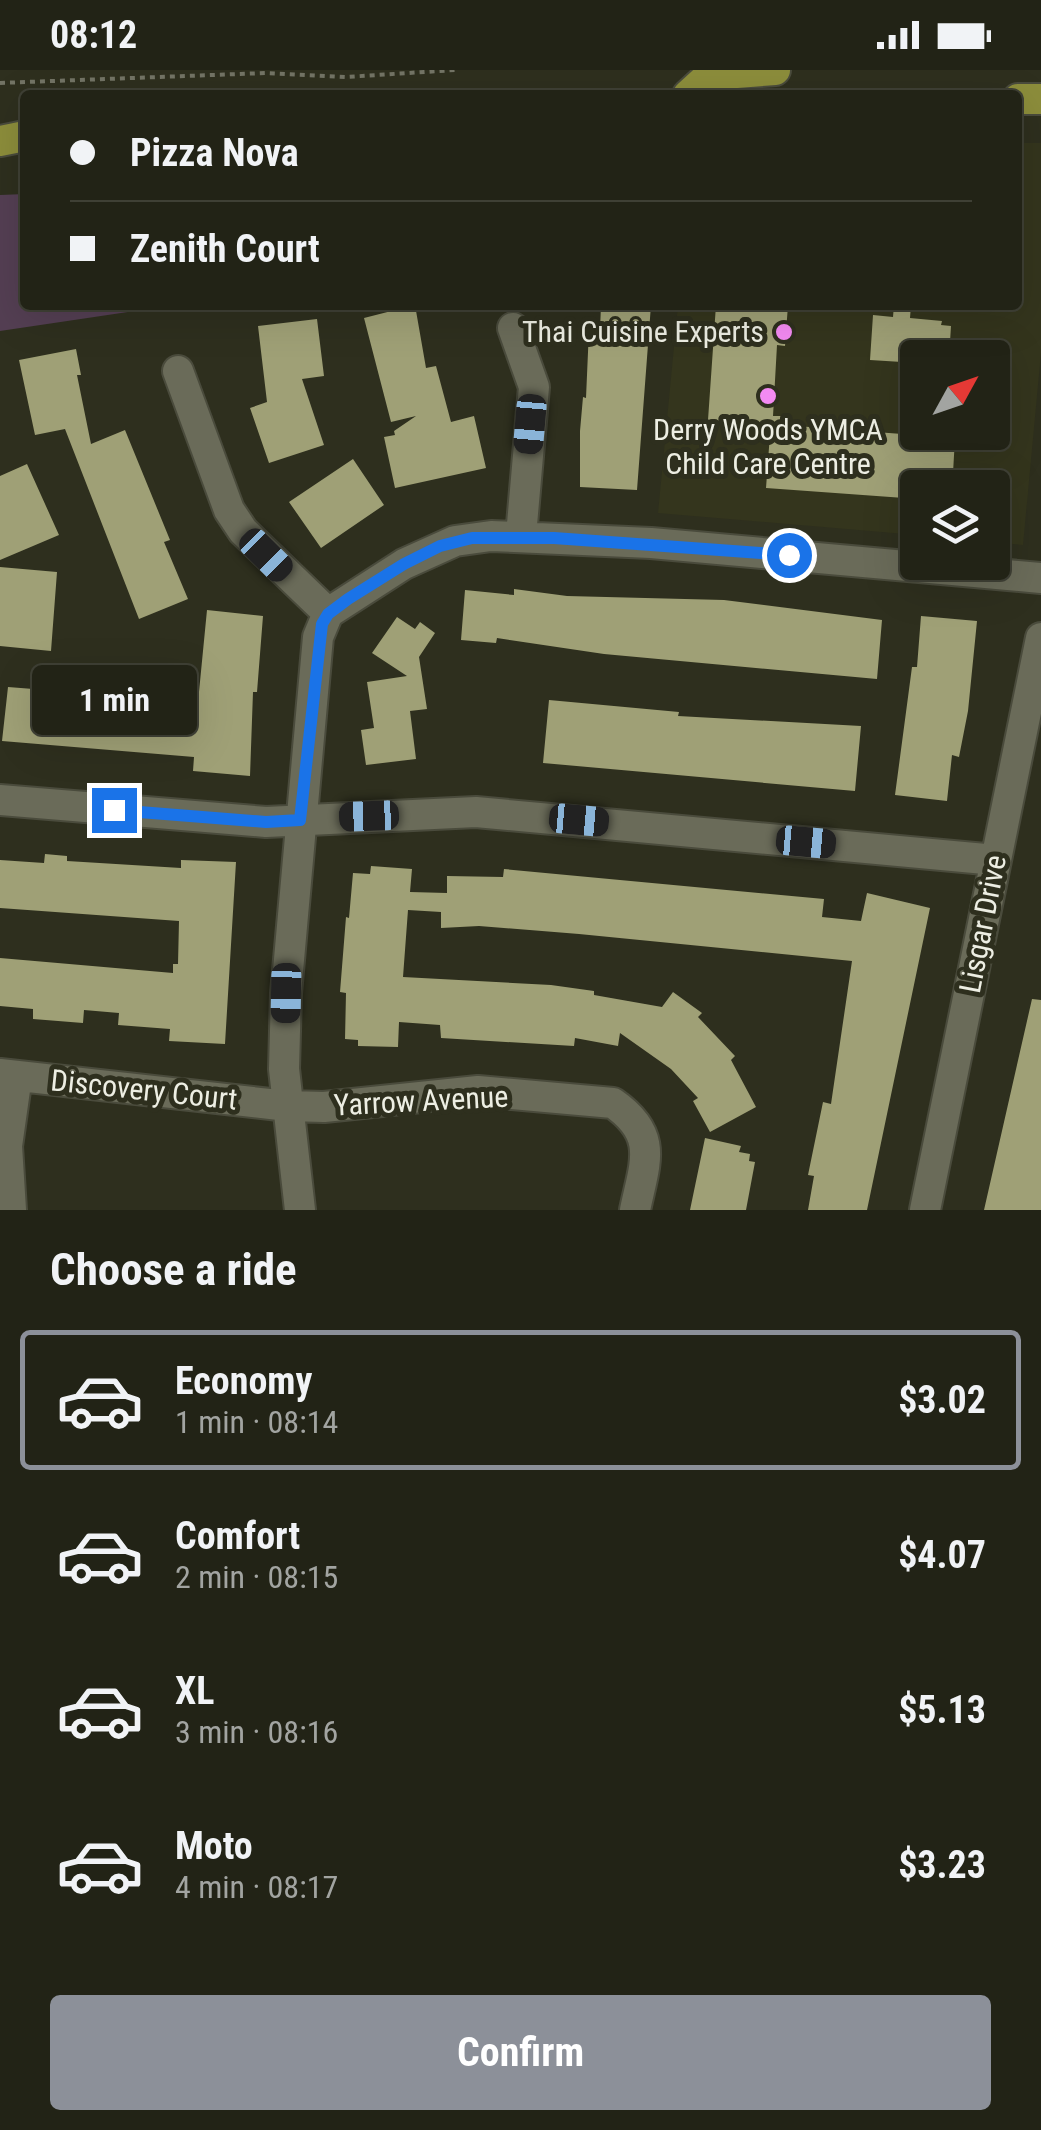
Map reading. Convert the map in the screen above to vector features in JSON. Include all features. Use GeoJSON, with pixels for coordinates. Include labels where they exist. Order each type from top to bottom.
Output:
{"type":"FeatureCollection","features":[{"type":"Feature","properties":{"kind":"main road"},"geometry":{"type":"LineString","coordinates":[[693,90],[710,74],[775,70]]}},
{"type":"Feature","properties":{"kind":"street"},"geometry":{"type":"LineString","coordinates":[[513,328],[534,388],[521,536]]}},
{"type":"Feature","properties":{"kind":"street"},"geometry":{"type":"LineString","coordinates":[[178,372],[229,510],[243,531],[328,614]]}},
{"type":"Feature","properties":{"kind":"street"},"geometry":{"type":"LineString","coordinates":[[300,1210],[284,1069],[286,993],[318,637],[328,614],[404,564],[440,546],[472,538],[521,536],[651,543],[1041,578]]}},
{"type":"Feature","properties":{"kind":"street","name":"Lisgar Drive"},"geometry":{"type":"LineString","coordinates":[[926,1210],[1041,638]]}},
{"type":"Feature","properties":{"kind":"street"},"geometry":{"type":"LineString","coordinates":[[0,800],[266,822],[476,812],[996,860]]}},
{"type":"Feature","properties":{"kind":"street"},"geometry":{"type":"LineString","coordinates":[[8,1075],[11,1210]]}},
{"type":"Feature","properties":{"kind":"street","name":"Discovery Court"},"geometry":{"type":"LineString","coordinates":[[8,1075],[288,1106]]}},
{"type":"Feature","properties":{"kind":"street","name":"Yarrow Avenue"},"geometry":{"type":"LineString","coordinates":[[288,1106],[324,1107],[478,1092],[612,1103],[630,1116],[645,1136],[646,1158],[635,1210]]}},
{"type":"Feature","properties":{"kind":"path"},"geometry":{"type":"LineString","coordinates":[[0,82],[265,73],[346,77],[456,70]]}},
{"type":"Feature","properties":{"kind":"shaded area"},"geometry":{"type":"Polygon","coordinates":[[[1022,143],[1041,143],[1041,353],[1023,545],[1010,544],[1010,470],[900,470],[900,534],[658,513],[678,310],[1022,310],[1022,143]]]}},
{"type":"Feature","properties":{"kind":"shaded area"},"geometry":{"type":"Polygon","coordinates":[[[20,194],[20,310],[141,310],[0,331],[0,195],[20,194]]]}},
{"type":"Feature","properties":{"kind":"building"},"geometry":{"type":"Polygon","coordinates":[[[395,310],[416,310],[426,368],[436,366],[451,422],[474,416],[486,468],[395,488],[384,437],[395,435],[394,431],[416,416],[391,422],[364,318],[395,310]]]}},
{"type":"Feature","properties":{"kind":"building"},"geometry":{"type":"Polygon","coordinates":[[[601,310],[651,310],[637,490],[580,487],[580,431],[583,397],[586,398],[589,329],[600,330],[601,310]]]}},
{"type":"Feature","properties":{"kind":"building"},"geometry":{"type":"Polygon","coordinates":[[[716,310],[788,310],[785,346],[777,345],[773,416],[783,416],[783,425],[900,434],[900,450],[954,450],[953,470],[900,470],[900,498],[766,488],[770,434],[747,432],[748,422],[708,420],[716,310]]]}},
{"type":"Feature","properties":{"kind":"building"},"geometry":{"type":"Polygon","coordinates":[[[894,310],[911,310],[910,318],[942,321],[941,325],[951,326],[950,340],[900,340],[900,362],[870,360],[873,315],[893,317],[894,310]]]}},
{"type":"Feature","properties":{"kind":"building"},"geometry":{"type":"Polygon","coordinates":[[[317,319],[324,376],[302,379],[324,445],[269,463],[250,408],[267,402],[258,326],[317,319]]]}},
{"type":"Feature","properties":{"kind":"building"},"geometry":{"type":"Polygon","coordinates":[[[76,349],[81,375],[77,375],[91,444],[125,430],[170,540],[164,542],[188,599],[139,619],[65,429],[35,435],[19,360],[76,349]]]}},
{"type":"Feature","properties":{"kind":"building"},"geometry":{"type":"Polygon","coordinates":[[[353,459],[384,505],[321,548],[289,502],[353,459]]]}},
{"type":"Feature","properties":{"kind":"building"},"geometry":{"type":"Polygon","coordinates":[[[27,464],[59,535],[0,560],[0,476],[27,464]]]}},
{"type":"Feature","properties":{"kind":"building"},"geometry":{"type":"Polygon","coordinates":[[[0,567],[57,572],[51,651],[0,646],[0,567]]]}},
{"type":"Feature","properties":{"kind":"building"},"geometry":{"type":"Polygon","coordinates":[[[514,589],[567,596],[724,600],[882,620],[877,679],[604,654],[497,638],[496,643],[461,640],[465,590],[514,595],[514,589]]]}},
{"type":"Feature","properties":{"kind":"building"},"geometry":{"type":"Polygon","coordinates":[[[207,610],[263,616],[257,692],[253,692],[250,776],[193,771],[194,757],[2,741],[8,687],[198,702],[207,610]]]}},
{"type":"Feature","properties":{"kind":"building"},"geometry":{"type":"Polygon","coordinates":[[[921,616],[977,621],[968,711],[959,757],[952,755],[947,801],[895,795],[912,667],[917,667],[921,616]]]}},
{"type":"Feature","properties":{"kind":"building"},"geometry":{"type":"Polygon","coordinates":[[[397,617],[415,629],[420,622],[435,633],[419,657],[427,709],[410,711],[416,759],[366,765],[361,730],[374,728],[367,682],[407,676],[372,653],[397,617]]]}},
{"type":"Feature","properties":{"kind":"building"},"geometry":{"type":"Polygon","coordinates":[[[549,700],[679,712],[678,716],[861,726],[855,791],[543,763],[549,700]]]}},
{"type":"Feature","properties":{"kind":"building"},"geometry":{"type":"Polygon","coordinates":[[[45,854],[67,856],[67,861],[181,868],[181,860],[236,862],[225,1044],[169,1041],[170,1029],[118,1025],[119,1013],[84,1010],[83,1023],[33,1019],[33,1009],[0,1006],[0,958],[173,973],[173,964],[178,964],[179,921],[0,908],[0,860],[44,863],[45,854]]]}},
{"type":"Feature","properties":{"kind":"building"},"geometry":{"type":"Polygon","coordinates":[[[371,866],[412,869],[410,892],[447,893],[447,876],[503,877],[504,869],[824,899],[822,917],[861,921],[867,893],[930,908],[867,1210],[808,1210],[814,1176],[808,1175],[823,1102],[831,1104],[852,961],[579,934],[479,926],[441,928],[441,912],[408,910],[403,977],[551,985],[662,1007],[673,992],[702,1013],[698,1017],[735,1056],[731,1060],[756,1107],[710,1132],[693,1101],[698,1098],[671,1069],[620,1033],[618,1046],[575,1038],[574,1046],[441,1038],[440,1025],[399,1022],[398,1047],[358,1046],[358,1040],[345,1039],[346,993],[340,992],[346,917],[349,918],[353,873],[370,874],[371,866]]]}},
{"type":"Feature","properties":{"kind":"building"},"geometry":{"type":"Polygon","coordinates":[[[1032,999],[1041,1000],[1041,1210],[984,1210],[1032,999]]]}},
{"type":"Feature","properties":{"kind":"building"},"geometry":{"type":"Polygon","coordinates":[[[705,1138],[741,1146],[739,1152],[750,1154],[749,1161],[755,1162],[746,1210],[690,1210],[705,1138]]]}},
{"type":"Feature","properties":{"kind":"place","name":"Thai Cuisine Experts"},"geometry":{"type":"Point","coordinates":[784,332]}},
{"type":"Feature","properties":{"kind":"place","name":"Derry Woods YMCA Child Care Centre"},"geometry":{"type":"Point","coordinates":[768,396]}},
{"type":"Feature","properties":{"kind":"route"},"geometry":{"type":"LineString","coordinates":[[114,810],[266,822],[300,820],[322,624],[328,614],[348,599],[440,546],[472,538],[521,536],[789,555]]}}]}
